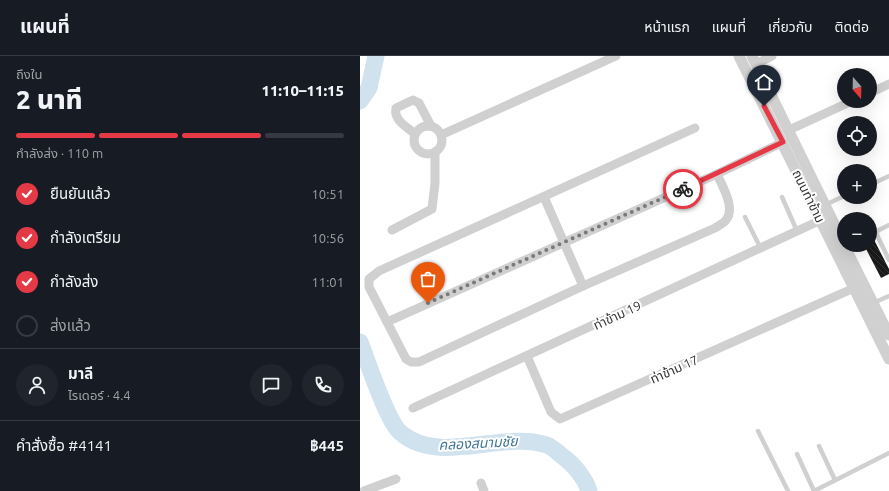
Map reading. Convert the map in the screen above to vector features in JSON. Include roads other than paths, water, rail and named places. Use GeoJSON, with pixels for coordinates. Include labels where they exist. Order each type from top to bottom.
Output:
{"type":"FeatureCollection","features":[{"type":"Feature","properties":{"kind":"street"},"geometry":{"type":"LineString","coordinates":[[441,135],[616,56]]}},
{"type":"Feature","properties":{"kind":"street","name":"ถนนท่าข้าม"},"geometry":{"type":"LineString","coordinates":[[739,56],[783,142],[889,359]]}},
{"type":"Feature","properties":{"kind":"street"},"geometry":{"type":"LineString","coordinates":[[754,60],[772,56]]}},
{"type":"Feature","properties":{"kind":"street","name":"ถนนท่าข้าม"},"geometry":{"type":"LineString","coordinates":[[754,60],[837,230]]}},
{"type":"Feature","properties":{"kind":"street"},"geometry":{"type":"LineString","coordinates":[[877,89],[889,84]]}},
{"type":"Feature","properties":{"kind":"street"},"geometry":{"type":"LineString","coordinates":[[415,134],[399,120],[395,113],[396,108],[408,101],[413,100],[419,103],[431,126]]}},
{"type":"Feature","properties":{"kind":"street"},"geometry":{"type":"LineString","coordinates":[[789,130],[837,108]]}},
{"type":"Feature","properties":{"kind":"street"},"geometry":{"type":"LineString","coordinates":[[423,126],[431,126],[437,129],[441,135],[440,147],[430,154],[420,152],[414,144],[415,134],[423,126]]}},
{"type":"Feature","properties":{"kind":"street"},"geometry":{"type":"LineString","coordinates":[[695,128],[374,274],[369,279],[369,287],[406,359],[411,362],[418,362],[583,286],[715,228],[726,220],[730,212],[717,174]]}},
{"type":"Feature","properties":{"kind":"street"},"geometry":{"type":"LineString","coordinates":[[387,322],[717,174],[783,142]]}},
{"type":"Feature","properties":{"kind":"street"},"geometry":{"type":"LineString","coordinates":[[392,230],[432,209],[435,183],[434,152]]}},
{"type":"Feature","properties":{"kind":"street"},"geometry":{"type":"LineString","coordinates":[[544,197],[583,286]]}},
{"type":"Feature","properties":{"kind":"street","name":"ท่าข้าม 19"},"geometry":{"type":"LineString","coordinates":[[413,408],[761,249],[821,220]]}},
{"type":"Feature","properties":{"kind":"street","name":"ถนนท่าข้าม"},"geometry":{"type":"LineString","coordinates":[[848,252],[889,335]]}},
{"type":"Feature","properties":{"kind":"street","name":"ท่าข้าม 17"},"geometry":{"type":"LineString","coordinates":[[527,356],[551,412],[560,419],[854,288]]}},
{"type":"Feature","properties":{"kind":"street"},"geometry":{"type":"LineString","coordinates":[[364,491],[396,479]]}},
{"type":"Feature","properties":{"kind":"lane"},"geometry":{"type":"LineString","coordinates":[[877,182],[889,176]]}},
{"type":"Feature","properties":{"kind":"lane"},"geometry":{"type":"LineString","coordinates":[[782,197],[797,231]]}},
{"type":"Feature","properties":{"kind":"lane"},"geometry":{"type":"LineString","coordinates":[[825,205],[837,199]]}},
{"type":"Feature","properties":{"kind":"lane"},"geometry":{"type":"LineString","coordinates":[[746,217],[761,249]]}},
{"type":"Feature","properties":{"kind":"lane"},"geometry":{"type":"LineString","coordinates":[[889,225],[877,231],[889,260]]}},
{"type":"Feature","properties":{"kind":"lane"},"geometry":{"type":"LineString","coordinates":[[873,303],[889,296]]}},
{"type":"Feature","properties":{"kind":"lane"},"geometry":{"type":"LineString","coordinates":[[758,431],[788,491]]}},
{"type":"Feature","properties":{"kind":"lane"},"geometry":{"type":"LineString","coordinates":[[819,446],[835,480]]}},
{"type":"Feature","properties":{"kind":"lane"},"geometry":{"type":"LineString","coordinates":[[797,454],[814,491],[889,453]]}},
{"type":"Feature","properties":{"kind":"waterway","name":"คลองสนามชัย"},"geometry":{"type":"LineString","coordinates":[[360,101],[369,88],[376,56]]}},
{"type":"Feature","properties":{"kind":"waterway","name":"คลองสนามชัย"},"geometry":{"type":"LineString","coordinates":[[360,342],[384,405],[401,433],[417,442],[434,447],[472,446],[511,441],[547,445],[573,465],[583,478],[589,491]]}}]}
